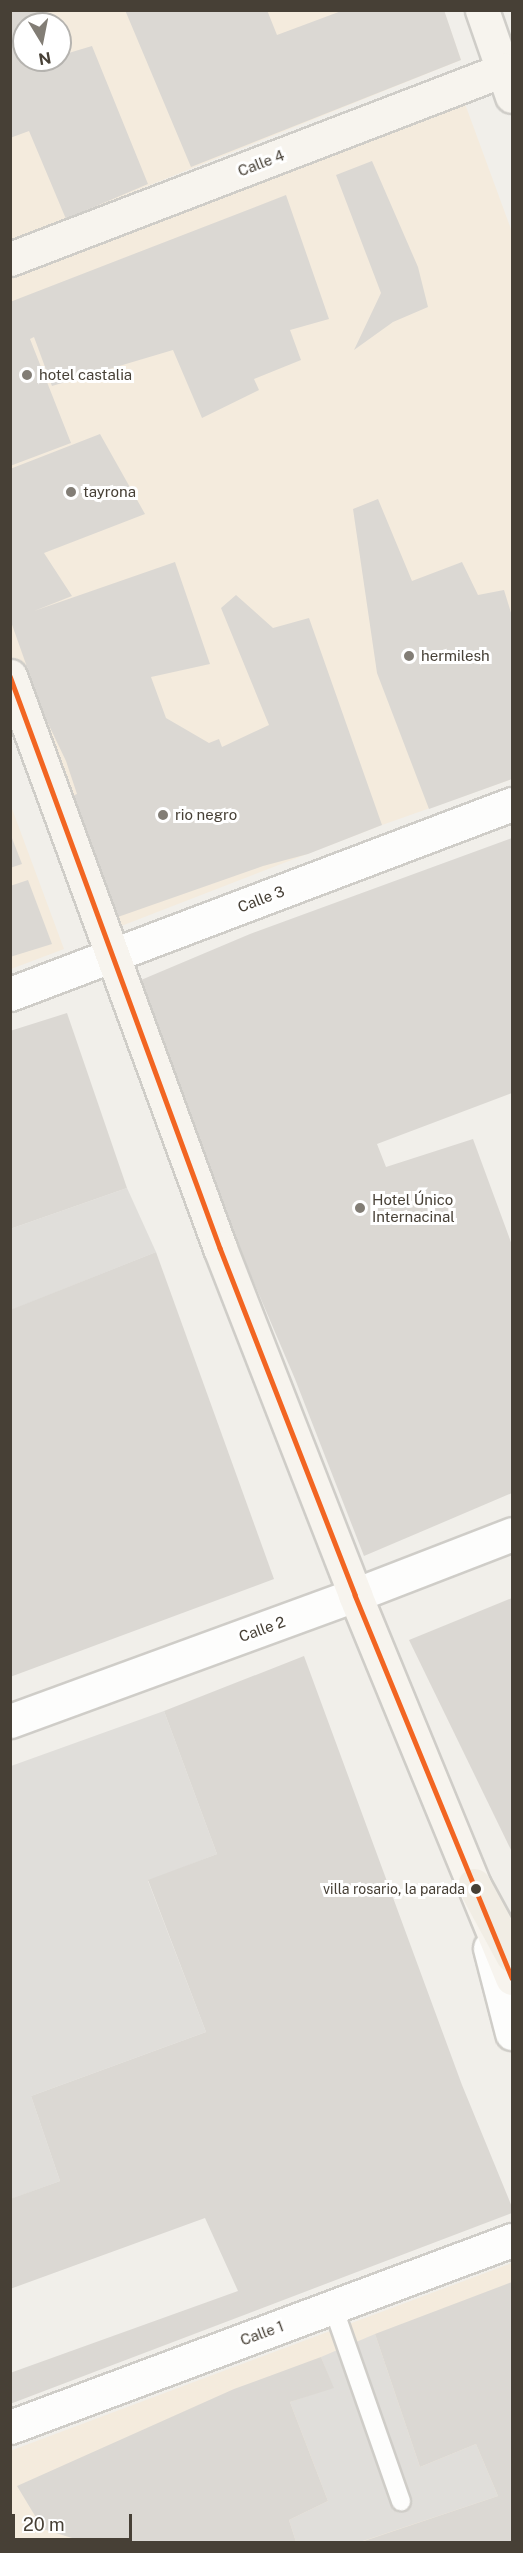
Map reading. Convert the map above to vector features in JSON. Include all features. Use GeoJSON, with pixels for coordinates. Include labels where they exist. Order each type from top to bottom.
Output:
{"type":"FeatureCollection","features":[{"type":"Feature","properties":{"kind":"main road"},"geometry":{"type":"LineString","coordinates":[[482,10],[509,78]]}},
{"type":"Feature","properties":{"kind":"main road","name":"Calle 4"},"geometry":{"type":"LineString","coordinates":[[10,259],[509,78]]}},
{"type":"Feature","properties":{"kind":"main road"},"geometry":{"type":"LineString","coordinates":[[10,675],[220,1248],[355,1595],[513,1978]]}},
{"type":"Feature","properties":{"kind":"main road"},"geometry":{"type":"LineString","coordinates":[[474,1885],[513,1955]]}},
{"type":"Feature","properties":{"kind":"street","name":"Calle 3"},"geometry":{"type":"LineString","coordinates":[[10,994],[513,804]]}},
{"type":"Feature","properties":{"kind":"street","name":"Calle 2"},"geometry":{"type":"LineString","coordinates":[[10,1721],[355,1595],[513,1534]]}},
{"type":"Feature","properties":{"kind":"street"},"geometry":{"type":"LineString","coordinates":[[474,1885],[513,2033]]}},
{"type":"Feature","properties":{"kind":"street","name":"Calle 1"},"geometry":{"type":"LineString","coordinates":[[10,2427],[513,2240]]}},
{"type":"Feature","properties":{"kind":"lane"},"geometry":{"type":"LineString","coordinates":[[474,1885],[513,1930]]}},
{"type":"Feature","properties":{"kind":"lane"},"geometry":{"type":"LineString","coordinates":[[333,2307],[401,2501]]}},
{"type":"Feature","properties":{"kind":"shaded area"},"geometry":{"type":"Polygon","coordinates":[[[11,11],[444,11],[461,60],[11,241],[11,11]]]}},
{"type":"Feature","properties":{"kind":"shaded area"},"geometry":{"type":"Polygon","coordinates":[[[464,101],[512,232],[512,779],[382,825],[98,935],[11,701],[11,277],[464,101]]]}},
{"type":"Feature","properties":{"kind":"shaded area"},"geometry":{"type":"Polygon","coordinates":[[[11,806],[64,949],[11,969],[11,806]]]}},
{"type":"Feature","properties":{"kind":"shaded area"},"geometry":{"type":"Polygon","coordinates":[[[127,1188],[156,1252],[11,1310],[10,1229],[127,1188]]]}},
{"type":"Feature","properties":{"kind":"shaded area"},"geometry":{"type":"Polygon","coordinates":[[[164,1711],[217,1854],[148,1881],[206,2032],[31,2096],[60,2181],[11,2199],[11,1766],[164,1711]]]}},
{"type":"Feature","properties":{"kind":"shaded area"},"geometry":{"type":"Polygon","coordinates":[[[512,2263],[512,2542],[10,2541],[10,2451],[512,2263]]]}},
{"type":"Feature","properties":{"kind":"shaded area"},"geometry":{"type":"Polygon","coordinates":[[[375,2334],[420,2467],[476,2444],[498,2496],[360,2542],[296,2542],[289,2520],[328,2501],[290,2402],[333,2387],[321,2357],[375,2334]]]}},
{"type":"Feature","properties":{"kind":"building"},"geometry":{"type":"Polygon","coordinates":[[[10,10],[40,10],[41,12],[12,12],[12,72],[72,72],[72,52],[92,46],[148,184],[66,219],[29,131],[10,138],[10,10]]]}},
{"type":"Feature","properties":{"kind":"building"},"geometry":{"type":"Polygon","coordinates":[[[125,10],[267,10],[277,35],[344,10],[444,10],[461,60],[191,167],[125,10]]]}},
{"type":"Feature","properties":{"kind":"building"},"geometry":{"type":"Polygon","coordinates":[[[372,161],[418,267],[428,307],[393,322],[354,350],[381,293],[336,175],[372,161]]]}},
{"type":"Feature","properties":{"kind":"building"},"geometry":{"type":"Polygon","coordinates":[[[286,195],[329,319],[290,330],[301,360],[254,379],[259,390],[202,418],[173,350],[52,386],[34,337],[30,339],[71,443],[10,466],[10,302],[286,195]]]}},
{"type":"Feature","properties":{"kind":"building"},"geometry":{"type":"Polygon","coordinates":[[[100,434],[145,514],[44,553],[72,596],[34,611],[175,562],[210,664],[151,677],[166,718],[209,743],[219,739],[222,747],[269,725],[221,608],[236,595],[273,628],[309,618],[382,825],[308,854],[263,866],[115,918],[89,844],[88,833],[72,796],[77,794],[66,761],[44,715],[10,619],[10,469],[100,434]]]}},
{"type":"Feature","properties":{"kind":"building"},"geometry":{"type":"Polygon","coordinates":[[[378,499],[412,581],[462,562],[478,595],[504,590],[512,616],[512,779],[429,809],[377,673],[353,509],[378,499]]]}},
{"type":"Feature","properties":{"kind":"building"},"geometry":{"type":"Polygon","coordinates":[[[10,833],[22,864],[10,868],[10,833]]]}},
{"type":"Feature","properties":{"kind":"building"},"geometry":{"type":"Polygon","coordinates":[[[512,838],[512,1093],[377,1144],[386,1167],[473,1139],[512,1245],[512,1493],[364,1556],[295,1379],[229,1224],[141,980],[250,934],[512,838]]]}},
{"type":"Feature","properties":{"kind":"building"},"geometry":{"type":"Polygon","coordinates":[[[28,880],[52,944],[10,957],[10,886],[28,880]]]}},
{"type":"Feature","properties":{"kind":"building"},"geometry":{"type":"Polygon","coordinates":[[[67,1013],[127,1188],[10,1229],[10,1031],[67,1013]]]}},
{"type":"Feature","properties":{"kind":"building"},"geometry":{"type":"Polygon","coordinates":[[[156,1252],[274,1579],[10,1677],[10,1310],[156,1252]]]}},
{"type":"Feature","properties":{"kind":"building"},"geometry":{"type":"Polygon","coordinates":[[[512,1598],[512,1852],[409,1640],[512,1598]]]}},
{"type":"Feature","properties":{"kind":"building"},"geometry":{"type":"Polygon","coordinates":[[[304,1656],[462,2085],[512,2207],[512,2213],[10,2404],[10,2373],[238,2291],[205,2218],[10,2289],[10,2199],[60,2181],[31,2096],[206,2032],[148,1880],[217,1854],[164,1711],[304,1656]]]}},
{"type":"Feature","properties":{"kind":"building"},"geometry":{"type":"Polygon","coordinates":[[[512,2282],[512,2542],[361,2542],[498,2496],[476,2444],[420,2467],[375,2334],[512,2282]]]}},
{"type":"Feature","properties":{"kind":"building"},"geometry":{"type":"Polygon","coordinates":[[[321,2357],[334,2388],[290,2402],[328,2501],[289,2520],[296,2542],[85,2542],[43,2529],[17,2486],[234,2389],[321,2357]]]}},
{"type":"Feature","properties":{"kind":"transit line"},"geometry":{"type":"LineString","coordinates":[[10,676],[220,1248],[355,1595],[512,1978]]}},
{"type":"Feature","properties":{"kind":"place","name":"hotel castalia"},"geometry":{"type":"Point","coordinates":[27,375]}},
{"type":"Feature","properties":{"kind":"place","name":"tayrona"},"geometry":{"type":"Point","coordinates":[71,492]}},
{"type":"Feature","properties":{"kind":"place","name":"hermilesh"},"geometry":{"type":"Point","coordinates":[409,656]}},
{"type":"Feature","properties":{"kind":"place","name":"rio negro"},"geometry":{"type":"Point","coordinates":[163,815]}},
{"type":"Feature","properties":{"kind":"place","name":"Hotel Único Internacinal"},"geometry":{"type":"Point","coordinates":[360,1208]}},
{"type":"Feature","properties":{"kind":"place","name":"villa rosario, la parada"},"geometry":{"type":"Point","coordinates":[476,1889]}}]}
